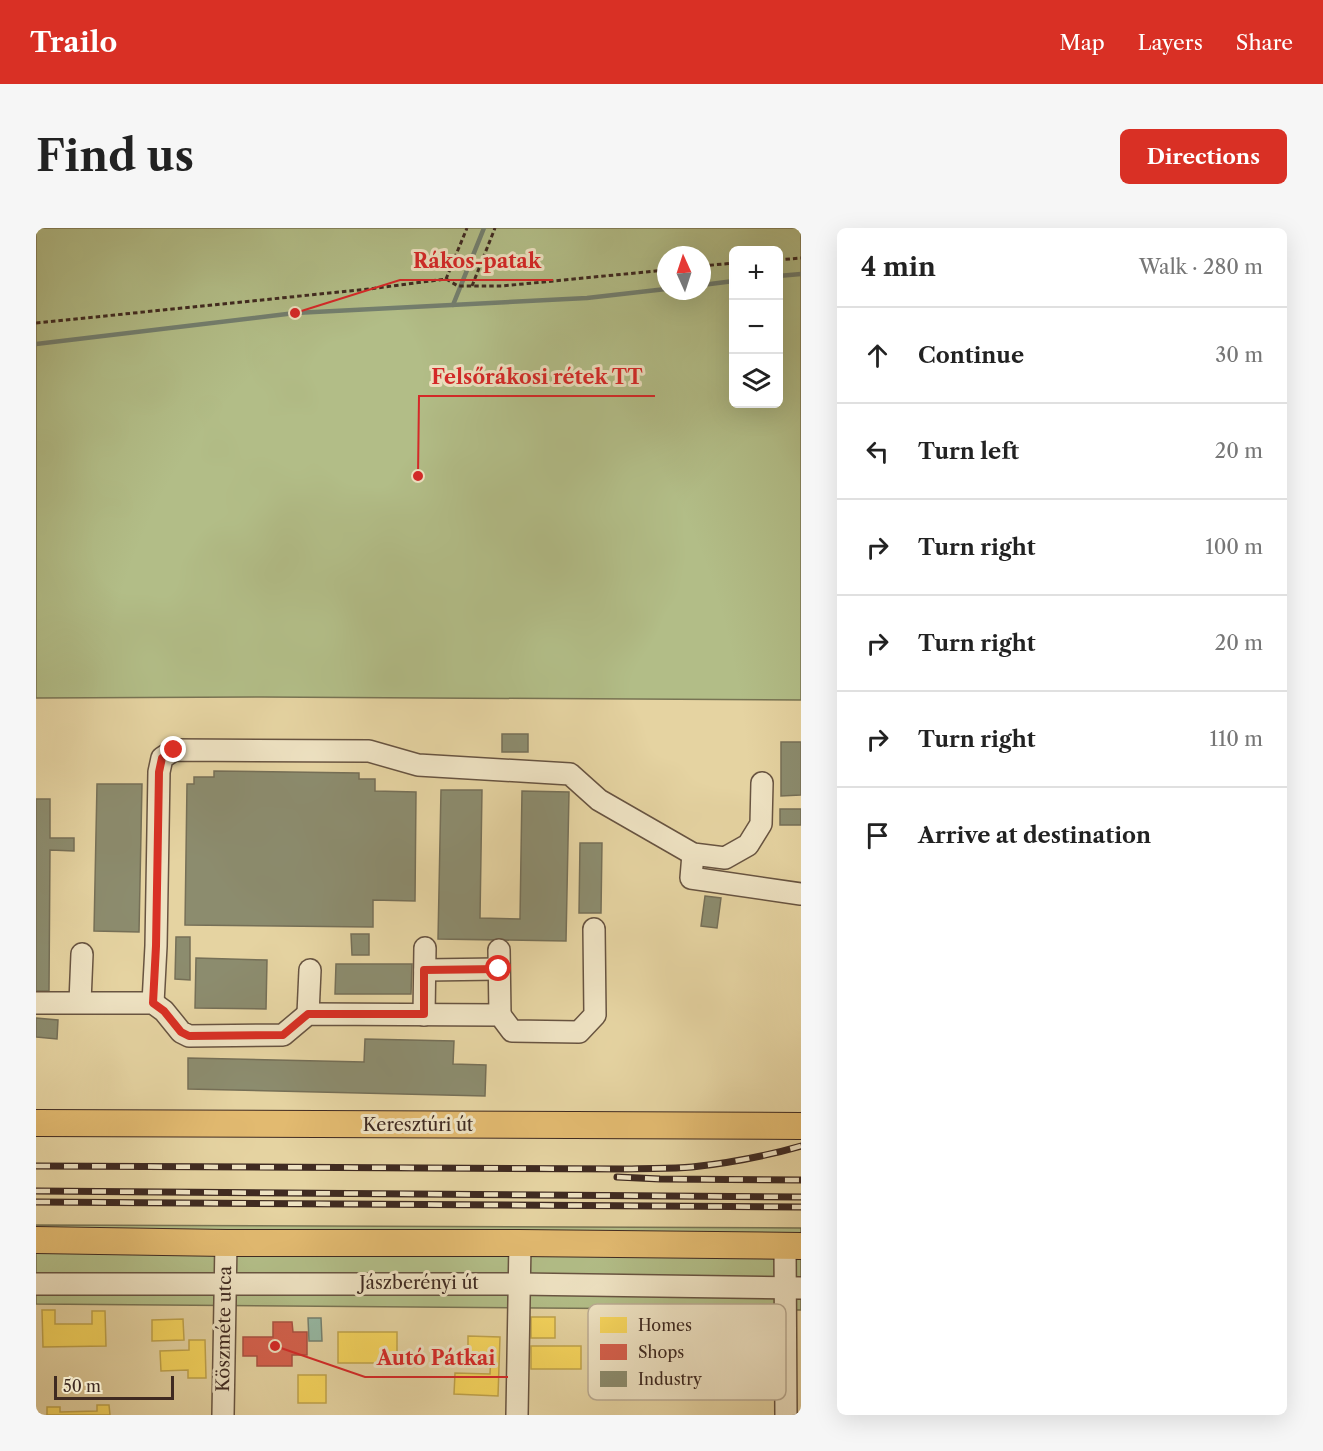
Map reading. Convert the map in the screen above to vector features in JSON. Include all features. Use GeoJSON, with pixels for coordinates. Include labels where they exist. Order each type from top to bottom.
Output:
{"type":"FeatureCollection","features":[{"type":"Feature","properties":{"kind":"main road","name":"Keresztúri út"},"geometry":{"type":"LineString","coordinates":[[36,1123],[801,1125]]}},
{"type":"Feature","properties":{"kind":"main road"},"geometry":{"type":"LineString","coordinates":[[36,1240],[793,1246]]}},
{"type":"Feature","properties":{"kind":"street"},"geometry":{"type":"LineString","coordinates":[[153,1003],[159,772],[162,758],[174,750],[369,751],[418,765],[570,774],[599,800],[693,854],[725,858],[748,845],[761,824],[762,783]]}},
{"type":"Feature","properties":{"kind":"street"},"geometry":{"type":"LineString","coordinates":[[693,854],[691,878],[801,894]]}},
{"type":"Feature","properties":{"kind":"street"},"geometry":{"type":"LineString","coordinates":[[424,970],[499,959],[500,1015],[512,1031],[579,1032],[595,1015],[594,929]]}},
{"type":"Feature","properties":{"kind":"street"},"geometry":{"type":"LineString","coordinates":[[424,1014],[425,948]]}},
{"type":"Feature","properties":{"kind":"street"},"geometry":{"type":"LineString","coordinates":[[80,1002],[82,954]]}},
{"type":"Feature","properties":{"kind":"street"},"geometry":{"type":"LineString","coordinates":[[308,1014],[310,970]]}},
{"type":"Feature","properties":{"kind":"street"},"geometry":{"type":"LineString","coordinates":[[36,1002],[153,1003],[164,1011],[181,1032],[189,1036],[283,1035],[308,1014],[500,1015]]}},
{"type":"Feature","properties":{"kind":"street","name":"Köszméte utca"},"geometry":{"type":"LineString","coordinates":[[223,1415],[226,1243]]}},
{"type":"Feature","properties":{"kind":"street"},"geometry":{"type":"LineString","coordinates":[[516,1415],[520,1243]]}},
{"type":"Feature","properties":{"kind":"street"},"geometry":{"type":"LineString","coordinates":[[786,1415],[793,1246]]}},
{"type":"Feature","properties":{"kind":"street","name":"Jászberényi út"},"geometry":{"type":"LineString","coordinates":[[36,1284],[519,1284],[793,1288]]}},
{"type":"Feature","properties":{"kind":"path"},"geometry":{"type":"LineString","coordinates":[[446,279],[467,228]]}},
{"type":"Feature","properties":{"kind":"path"},"geometry":{"type":"LineString","coordinates":[[472,286],[495,228]]}},
{"type":"Feature","properties":{"kind":"path"},"geometry":{"type":"LineString","coordinates":[[783,260],[801,258]]}},
{"type":"Feature","properties":{"kind":"path"},"geometry":{"type":"LineString","coordinates":[[711,265],[729,263]]}},
{"type":"Feature","properties":{"kind":"path"},"geometry":{"type":"LineString","coordinates":[[36,322],[369,289],[446,279],[458,286],[502,286],[657,271]]}},
{"type":"Feature","properties":{"kind":"green space"},"geometry":{"type":"Polygon","coordinates":[[[36,228],[801,228],[801,700],[36,698],[36,228]]]}},
{"type":"Feature","properties":{"kind":"green space"},"geometry":{"type":"Polygon","coordinates":[[[36,1225],[801,1228],[801,1310],[786,1310],[786,1304],[588,1304],[588,1308],[36,1304],[36,1225]]]}},
{"type":"Feature","properties":{"kind":"shaded area"},"geometry":{"type":"Polygon","coordinates":[[[308,1318],[321,1318],[322,1341],[309,1341],[308,1318]]]}},
{"type":"Feature","properties":{"kind":"building: Homes"},"geometry":{"type":"Polygon","coordinates":[[[42,1310],[55,1310],[55,1324],[92,1324],[92,1311],[105,1311],[106,1346],[43,1347],[42,1310]]]}},
{"type":"Feature","properties":{"kind":"building: Homes"},"geometry":{"type":"Polygon","coordinates":[[[531,1317],[555,1317],[555,1338],[531,1338],[531,1317]]]}},
{"type":"Feature","properties":{"kind":"building: Homes"},"geometry":{"type":"Polygon","coordinates":[[[183,1319],[184,1340],[152,1341],[152,1320],[183,1319]]]}},
{"type":"Feature","properties":{"kind":"building: Homes"},"geometry":{"type":"Polygon","coordinates":[[[338,1332],[397,1332],[397,1363],[338,1363],[338,1332]]]}},
{"type":"Feature","properties":{"kind":"building: Homes"},"geometry":{"type":"Polygon","coordinates":[[[468,1336],[500,1337],[498,1396],[454,1394],[455,1373],[490,1374],[491,1354],[468,1353],[468,1336]]]}},
{"type":"Feature","properties":{"kind":"building: Homes"},"geometry":{"type":"Polygon","coordinates":[[[189,1340],[205,1340],[206,1378],[188,1378],[188,1370],[161,1371],[160,1351],[189,1350],[189,1340]]]}},
{"type":"Feature","properties":{"kind":"building: Homes"},"geometry":{"type":"Polygon","coordinates":[[[531,1346],[581,1346],[581,1369],[531,1369],[531,1346]]]}},
{"type":"Feature","properties":{"kind":"building: Homes"},"geometry":{"type":"Polygon","coordinates":[[[298,1375],[326,1375],[326,1403],[298,1403],[298,1375]]]}},
{"type":"Feature","properties":{"kind":"building: Homes"},"geometry":{"type":"Polygon","coordinates":[[[97,1405],[109,1405],[110,1415],[47,1415],[47,1407],[60,1407],[60,1412],[97,1411],[97,1405]]]}},
{"type":"Feature","properties":{"kind":"building: Shops"},"geometry":{"type":"Polygon","coordinates":[[[273,1322],[292,1322],[293,1332],[307,1332],[307,1355],[292,1355],[292,1366],[257,1366],[257,1356],[243,1356],[243,1337],[273,1337],[273,1322]]]}},
{"type":"Feature","properties":{"kind":"building: Industry"},"geometry":{"type":"Polygon","coordinates":[[[502,734],[528,734],[528,752],[502,752],[502,734]]]}},
{"type":"Feature","properties":{"kind":"building: Industry"},"geometry":{"type":"Polygon","coordinates":[[[781,742],[801,742],[801,795],[781,796],[781,742]]]}},
{"type":"Feature","properties":{"kind":"building: Industry"},"geometry":{"type":"Polygon","coordinates":[[[214,771],[359,773],[359,779],[375,779],[375,791],[416,792],[415,901],[373,900],[373,927],[185,925],[187,784],[194,784],[194,777],[214,777],[214,771]]]}},
{"type":"Feature","properties":{"kind":"building: Industry"},"geometry":{"type":"Polygon","coordinates":[[[97,784],[142,784],[139,932],[94,931],[97,784]]]}},
{"type":"Feature","properties":{"kind":"building: Industry"},"geometry":{"type":"Polygon","coordinates":[[[441,790],[482,790],[480,918],[520,919],[522,791],[569,792],[566,941],[438,939],[441,790]]]}},
{"type":"Feature","properties":{"kind":"building: Industry"},"geometry":{"type":"Polygon","coordinates":[[[36,799],[50,799],[50,838],[74,838],[74,851],[50,850],[49,991],[36,991],[36,799]]]}},
{"type":"Feature","properties":{"kind":"building: Industry"},"geometry":{"type":"Polygon","coordinates":[[[780,809],[801,809],[801,825],[780,825],[780,809]]]}},
{"type":"Feature","properties":{"kind":"building: Industry"},"geometry":{"type":"Polygon","coordinates":[[[580,843],[602,843],[601,913],[579,913],[580,843]]]}},
{"type":"Feature","properties":{"kind":"building: Industry"},"geometry":{"type":"Polygon","coordinates":[[[705,896],[721,898],[717,928],[701,926],[705,896]]]}},
{"type":"Feature","properties":{"kind":"building: Industry"},"geometry":{"type":"Polygon","coordinates":[[[351,934],[369,934],[369,955],[352,955],[351,934]]]}},
{"type":"Feature","properties":{"kind":"building: Industry"},"geometry":{"type":"Polygon","coordinates":[[[176,937],[190,937],[190,980],[175,979],[176,937]]]}},
{"type":"Feature","properties":{"kind":"building: Industry"},"geometry":{"type":"Polygon","coordinates":[[[196,958],[267,960],[266,1009],[195,1008],[196,958]]]}},
{"type":"Feature","properties":{"kind":"building: Industry"},"geometry":{"type":"Polygon","coordinates":[[[336,964],[412,964],[411,994],[335,994],[336,964]]]}},
{"type":"Feature","properties":{"kind":"building: Industry"},"geometry":{"type":"Polygon","coordinates":[[[36,1018],[58,1020],[57,1039],[36,1037],[36,1018]]]}},
{"type":"Feature","properties":{"kind":"building: Industry"},"geometry":{"type":"Polygon","coordinates":[[[365,1039],[454,1041],[453,1064],[486,1065],[485,1096],[188,1089],[188,1058],[364,1062],[365,1039]]]}},
{"type":"Feature","properties":{"kind":"waterway"},"geometry":{"type":"LineString","coordinates":[[453,305],[484,228]]}},
{"type":"Feature","properties":{"kind":"waterway"},"geometry":{"type":"LineString","coordinates":[[783,276],[801,274]]}},
{"type":"Feature","properties":{"kind":"waterway"},"geometry":{"type":"LineString","coordinates":[[711,284],[729,282]]}},
{"type":"Feature","properties":{"kind":"waterway"},"geometry":{"type":"LineString","coordinates":[[36,344],[295,313],[587,298],[657,290]]}},
{"type":"Feature","properties":{"kind":"railway"},"geometry":{"type":"LineString","coordinates":[[36,1166],[668,1168],[734,1161],[801,1146]]}},
{"type":"Feature","properties":{"kind":"railway"},"geometry":{"type":"LineString","coordinates":[[617,1177],[801,1180]]}},
{"type":"Feature","properties":{"kind":"railway"},"geometry":{"type":"LineString","coordinates":[[36,1191],[801,1197]]}},
{"type":"Feature","properties":{"kind":"railway"},"geometry":{"type":"LineString","coordinates":[[36,1202],[801,1207]]}},
{"type":"Feature","properties":{"kind":"place","name":"Rákos-patak"},"geometry":{"type":"Point","coordinates":[295,313]}},
{"type":"Feature","properties":{"kind":"place","name":"Felsőrákosi rétek TT"},"geometry":{"type":"Point","coordinates":[418,476]}},
{"type":"Feature","properties":{"kind":"place","name":"Autó Pátkai"},"geometry":{"type":"Point","coordinates":[275,1346]}},
{"type":"Feature","properties":{"kind":"route"},"geometry":{"type":"LineString","coordinates":[[174,750],[162,758],[159,772],[153,1003],[164,1011],[181,1032],[189,1036],[283,1035],[308,1014],[424,1014],[424,970],[499,969]]}}]}
